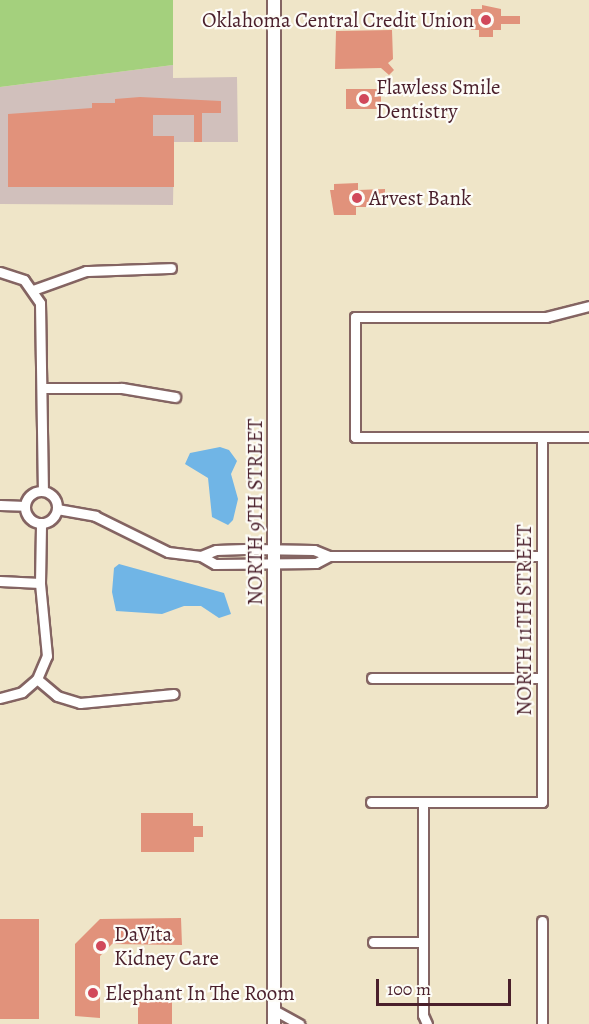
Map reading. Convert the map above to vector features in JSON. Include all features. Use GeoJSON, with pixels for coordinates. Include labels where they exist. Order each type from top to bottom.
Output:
{"type":"FeatureCollection","features":[{"type":"Feature","properties":{"kind":"main road","name":"NORTH 9TH STREET"},"geometry":{"type":"LineString","coordinates":[[274,0],[274,1024]]}},
{"type":"Feature","properties":{"kind":"street"},"geometry":{"type":"LineString","coordinates":[[33,290],[86,271],[171,268]]}},
{"type":"Feature","properties":{"kind":"street"},"geometry":{"type":"LineString","coordinates":[[0,272],[24,280],[40,303],[43,491]]}},
{"type":"Feature","properties":{"kind":"street"},"geometry":{"type":"LineString","coordinates":[[589,306],[546,317],[355,317],[355,438],[589,437]]}},
{"type":"Feature","properties":{"kind":"street"},"geometry":{"type":"LineString","coordinates":[[42,388],[122,388],[175,397]]}},
{"type":"Feature","properties":{"kind":"street","name":"NORTH 11TH STREET"},"geometry":{"type":"LineString","coordinates":[[423,802],[542,802],[542,437]]}},
{"type":"Feature","properties":{"kind":"street"},"geometry":{"type":"LineString","coordinates":[[43,491],[55,498],[57,509],[52,519],[41,523],[30,518],[26,506],[31,495],[43,491]]}},
{"type":"Feature","properties":{"kind":"street"},"geometry":{"type":"LineString","coordinates":[[0,505],[26,506]]}},
{"type":"Feature","properties":{"kind":"street"},"geometry":{"type":"LineString","coordinates":[[57,509],[95,516],[168,552],[201,556],[215,564],[316,563],[329,556]]}},
{"type":"Feature","properties":{"kind":"street"},"geometry":{"type":"LineString","coordinates":[[0,698],[22,692],[37,679],[47,656],[40,583],[41,523]]}},
{"type":"Feature","properties":{"kind":"street"},"geometry":{"type":"LineString","coordinates":[[201,556],[216,550],[274,549],[314,550],[329,556],[542,556]]}},
{"type":"Feature","properties":{"kind":"street"},"geometry":{"type":"LineString","coordinates":[[0,581],[40,583]]}},
{"type":"Feature","properties":{"kind":"street"},"geometry":{"type":"LineString","coordinates":[[372,678],[542,678]]}},
{"type":"Feature","properties":{"kind":"street"},"geometry":{"type":"LineString","coordinates":[[37,679],[57,696],[80,703],[174,694]]}},
{"type":"Feature","properties":{"kind":"street"},"geometry":{"type":"LineString","coordinates":[[371,802],[423,802],[424,1023]]}},
{"type":"Feature","properties":{"kind":"street"},"geometry":{"type":"LineString","coordinates":[[542,921],[542,1024]]}},
{"type":"Feature","properties":{"kind":"street"},"geometry":{"type":"LineString","coordinates":[[373,942],[423,942]]}},
{"type":"Feature","properties":{"kind":"street"},"geometry":{"type":"LineString","coordinates":[[274,1010],[299,1024]]}},
{"type":"Feature","properties":{"kind":"shaded area"},"geometry":{"type":"Polygon","coordinates":[[[173,65],[173,78],[237,77],[238,142],[174,142],[173,205],[0,204],[0,87],[173,65]]]}},
{"type":"Feature","properties":{"kind":"green space"},"geometry":{"type":"Polygon","coordinates":[[[0,0],[173,0],[173,65],[0,87],[0,0]]]}},
{"type":"Feature","properties":{"kind":"water"},"geometry":{"type":"Polygon","coordinates":[[[220,447],[229,450],[237,461],[231,474],[238,499],[233,520],[228,525],[212,517],[208,478],[185,464],[190,453],[220,447]]]}},
{"type":"Feature","properties":{"kind":"water"},"geometry":{"type":"Polygon","coordinates":[[[119,564],[224,593],[231,614],[219,618],[201,606],[184,606],[162,614],[116,611],[112,592],[114,568],[119,564]]]}},
{"type":"Feature","properties":{"kind":"building","name":"Oklahoma Central Credit Union"},"geometry":{"type":"Polygon","coordinates":[[[482,5],[501,9],[501,16],[520,16],[520,24],[501,24],[501,30],[493,30],[493,37],[479,37],[479,30],[471,30],[471,9],[482,9],[482,5]]]}},
{"type":"Feature","properties":{"kind":"building"},"geometry":{"type":"Polygon","coordinates":[[[392,30],[393,59],[388,63],[394,70],[389,75],[381,68],[335,69],[336,31],[392,30]]]}},
{"type":"Feature","properties":{"kind":"building","name":"Flawless Smile Dentistry"},"geometry":{"type":"Polygon","coordinates":[[[346,89],[381,89],[381,109],[346,109],[346,89]]]}},
{"type":"Feature","properties":{"kind":"building"},"geometry":{"type":"Polygon","coordinates":[[[140,97],[221,101],[221,113],[202,113],[202,142],[194,142],[194,115],[153,115],[153,136],[174,136],[174,187],[8,187],[8,114],[92,108],[92,103],[115,103],[115,99],[140,97]]]}},
{"type":"Feature","properties":{"kind":"building","name":"Arvest Bank"},"geometry":{"type":"Polygon","coordinates":[[[358,183],[358,190],[385,189],[385,207],[356,207],[356,215],[334,215],[330,190],[334,190],[334,184],[358,183]]]}},
{"type":"Feature","properties":{"kind":"building"},"geometry":{"type":"Polygon","coordinates":[[[141,813],[193,813],[193,826],[203,826],[203,837],[194,837],[194,852],[141,852],[141,813]]]}},
{"type":"Feature","properties":{"kind":"building"},"geometry":{"type":"Polygon","coordinates":[[[181,918],[182,945],[112,944],[100,956],[100,1018],[75,1016],[75,944],[100,919],[181,918]]]}},
{"type":"Feature","properties":{"kind":"building"},"geometry":{"type":"Polygon","coordinates":[[[0,919],[39,919],[39,1019],[0,1019],[0,919]]]}},
{"type":"Feature","properties":{"kind":"building"},"geometry":{"type":"Polygon","coordinates":[[[172,1001],[172,1024],[138,1024],[138,1002],[172,1001]]]}},
{"type":"Feature","properties":{"kind":"place","name":"Oklahoma Central Credit Union"},"geometry":{"type":"Point","coordinates":[486,20]}},
{"type":"Feature","properties":{"kind":"place","name":"Flawless Smile Dentistry"},"geometry":{"type":"Point","coordinates":[364,99]}},
{"type":"Feature","properties":{"kind":"place","name":"Arvest Bank"},"geometry":{"type":"Point","coordinates":[357,198]}},
{"type":"Feature","properties":{"kind":"place","name":"DaVita Kidney Care"},"geometry":{"type":"Point","coordinates":[101,946]}},
{"type":"Feature","properties":{"kind":"place","name":"Elephant In The Room"},"geometry":{"type":"Point","coordinates":[93,993]}}]}
